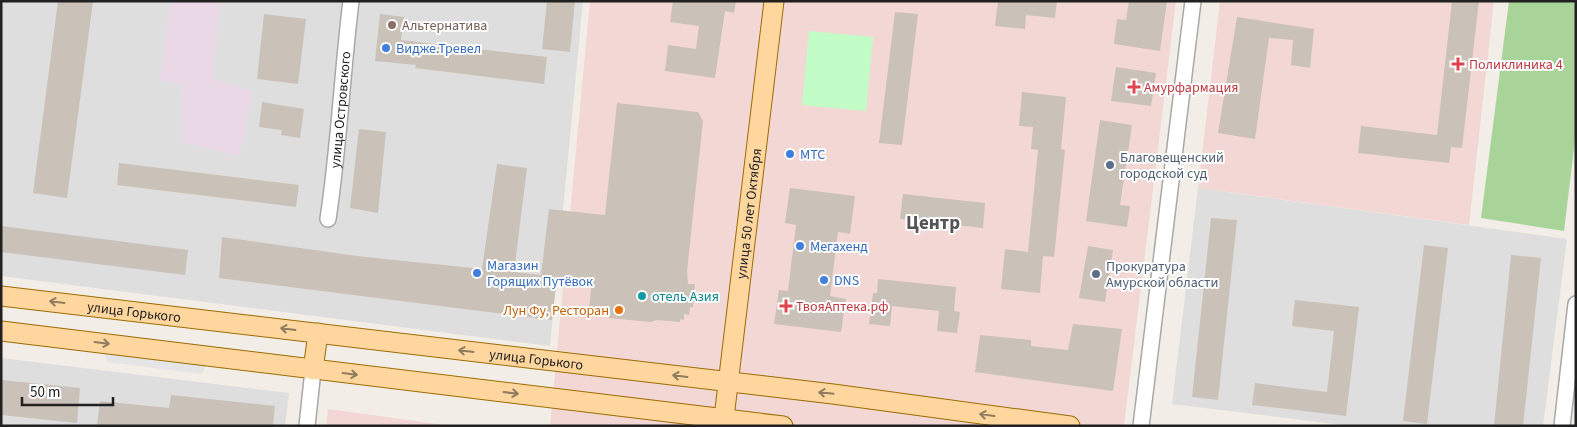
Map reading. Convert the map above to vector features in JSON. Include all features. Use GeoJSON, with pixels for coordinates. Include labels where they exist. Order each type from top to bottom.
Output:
{"type":"FeatureCollection","features":[{"type":"Feature","properties":{"kind":"main road","name":"улица 50 лет Октября"},"geometry":{"type":"LineString","coordinates":[[724,422],[774,1]]}},
{"type":"Feature","properties":{"kind":"main road","name":"улица Горького"},"geometry":{"type":"LineString","coordinates":[[1,296],[728,382],[1070,426]]}},
{"type":"Feature","properties":{"kind":"main road"},"geometry":{"type":"LineString","coordinates":[[1,331],[724,422],[783,426]]}},
{"type":"Feature","properties":{"kind":"main road"},"geometry":{"type":"LineString","coordinates":[[313,370],[318,333]]}},
{"type":"Feature","properties":{"kind":"street","name":"улица Островского"},"geometry":{"type":"LineString","coordinates":[[328,219],[334,176],[342,67],[350,1]]}},
{"type":"Feature","properties":{"kind":"street"},"geometry":{"type":"LineString","coordinates":[[1141,426],[1192,1]]}},
{"type":"Feature","properties":{"kind":"street"},"geometry":{"type":"LineString","coordinates":[[1562,426],[1576,304]]}},
{"type":"Feature","properties":{"kind":"street"},"geometry":{"type":"LineString","coordinates":[[307,426],[313,370]]}},
{"type":"Feature","properties":{"kind":"shaded area"},"geometry":{"type":"Polygon","coordinates":[[[1,1],[583,1],[550,346],[1,276],[1,1]]]}},
{"type":"Feature","properties":{"kind":"shaded area"},"geometry":{"type":"Polygon","coordinates":[[[171,1],[220,1],[212,79],[253,91],[239,156],[183,142],[182,85],[160,80],[171,1]]]}},
{"type":"Feature","properties":{"kind":"shaded area"},"geometry":{"type":"Polygon","coordinates":[[[590,1],[1176,1],[1124,426],[550,426],[590,1]]]}},
{"type":"Feature","properties":{"kind":"shaded area"},"geometry":{"type":"Polygon","coordinates":[[[1220,1],[1494,1],[1469,225],[1198,188],[1220,1]]]}},
{"type":"Feature","properties":{"kind":"shaded area"},"geometry":{"type":"Polygon","coordinates":[[[1198,188],[1567,239],[1543,426],[1351,426],[1172,404],[1198,188]]]}},
{"type":"Feature","properties":{"kind":"shaded area"},"geometry":{"type":"Polygon","coordinates":[[[105,354],[206,366],[202,374],[107,362],[105,354]]]}},
{"type":"Feature","properties":{"kind":"shaded area"},"geometry":{"type":"Polygon","coordinates":[[[1,358],[289,393],[285,426],[1,426],[1,358]]]}},
{"type":"Feature","properties":{"kind":"shaded area"},"geometry":{"type":"Polygon","coordinates":[[[328,409],[452,426],[326,426],[328,409]]]}},
{"type":"Feature","properties":{"kind":"green space"},"geometry":{"type":"Polygon","coordinates":[[[1509,1],[1576,1],[1576,132],[1564,231],[1481,218],[1509,1]]]}},
{"type":"Feature","properties":{"kind":"green space"},"geometry":{"type":"Polygon","coordinates":[[[809,31],[873,37],[866,111],[802,105],[809,31]]]}},
{"type":"Feature","properties":{"kind":"building"},"geometry":{"type":"Polygon","coordinates":[[[58,1],[93,1],[67,198],[33,193],[58,1]]]}},
{"type":"Feature","properties":{"kind":"building"},"geometry":{"type":"Polygon","coordinates":[[[547,1],[575,1],[570,52],[542,49],[547,1]]]}},
{"type":"Feature","properties":{"kind":"building"},"geometry":{"type":"Polygon","coordinates":[[[673,1],[736,1],[734,13],[725,11],[715,78],[665,71],[668,45],[696,49],[699,26],[670,22],[673,1]]]}},
{"type":"Feature","properties":{"kind":"building"},"geometry":{"type":"Polygon","coordinates":[[[998,1],[1057,1],[1055,18],[1026,15],[1025,29],[995,26],[998,1]]]}},
{"type":"Feature","properties":{"kind":"building"},"geometry":{"type":"Polygon","coordinates":[[[1129,1],[1167,1],[1160,51],[1114,44],[1117,19],[1126,20],[1129,1]]]}},
{"type":"Feature","properties":{"kind":"building","name":"Поликлиника 4"},"geometry":{"type":"Polygon","coordinates":[[[1452,1],[1479,1],[1462,148],[1451,147],[1449,163],[1358,153],[1361,126],[1437,135],[1452,1]]]}},
{"type":"Feature","properties":{"kind":"building"},"geometry":{"type":"Polygon","coordinates":[[[895,12],[918,14],[902,145],[879,143],[895,12]]]}},
{"type":"Feature","properties":{"kind":"building"},"geometry":{"type":"Polygon","coordinates":[[[264,14],[306,19],[298,84],[257,79],[264,14]]]}},
{"type":"Feature","properties":{"kind":"building"},"geometry":{"type":"Polygon","coordinates":[[[380,14],[404,17],[401,40],[547,57],[544,84],[415,68],[416,65],[375,61],[380,14]]]}},
{"type":"Feature","properties":{"kind":"building"},"geometry":{"type":"Polygon","coordinates":[[[1237,17],[1314,29],[1310,68],[1291,65],[1293,40],[1269,38],[1255,139],[1218,133],[1237,17]]]}},
{"type":"Feature","properties":{"kind":"building","name":"Амурфармация"},"geometry":{"type":"Polygon","coordinates":[[[1116,67],[1156,73],[1151,106],[1111,101],[1116,67]]]}},
{"type":"Feature","properties":{"kind":"building"},"geometry":{"type":"Polygon","coordinates":[[[1022,92],[1066,97],[1061,149],[1065,150],[1054,257],[1043,256],[1040,293],[1001,289],[1005,249],[1028,252],[1038,150],[1031,149],[1033,127],[1019,126],[1022,92]]]}},
{"type":"Feature","properties":{"kind":"building"},"geometry":{"type":"Polygon","coordinates":[[[262,102],[304,109],[300,138],[281,135],[282,130],[259,127],[262,102]]]}},
{"type":"Feature","properties":{"kind":"building"},"geometry":{"type":"Polygon","coordinates":[[[617,103],[698,112],[703,121],[687,271],[688,284],[695,284],[693,307],[690,307],[689,315],[684,314],[684,320],[680,319],[680,322],[657,320],[650,322],[609,318],[610,311],[589,309],[592,280],[557,277],[552,320],[219,278],[222,237],[357,256],[482,269],[497,164],[527,168],[514,272],[541,275],[549,209],[605,215],[617,103]]]}},
{"type":"Feature","properties":{"kind":"building","name":"Благовещенский городской суд"},"geometry":{"type":"Polygon","coordinates":[[[1100,120],[1132,125],[1120,205],[1130,206],[1127,227],[1086,221],[1100,120]]]}},
{"type":"Feature","properties":{"kind":"building"},"geometry":{"type":"Polygon","coordinates":[[[359,129],[386,132],[378,213],[350,208],[359,129]]]}},
{"type":"Feature","properties":{"kind":"building"},"geometry":{"type":"Polygon","coordinates":[[[119,163],[299,185],[296,207],[117,185],[119,163]]]}},
{"type":"Feature","properties":{"kind":"building"},"geometry":{"type":"Polygon","coordinates":[[[790,188],[855,196],[850,234],[838,232],[830,296],[846,299],[841,332],[774,324],[779,290],[788,291],[796,225],[785,223],[790,188]]]}},
{"type":"Feature","properties":{"kind":"building"},"geometry":{"type":"Polygon","coordinates":[[[903,194],[985,203],[983,228],[900,219],[903,194]]]}},
{"type":"Feature","properties":{"kind":"building"},"geometry":{"type":"Polygon","coordinates":[[[1211,218],[1237,220],[1218,400],[1192,397],[1211,218]]]}},
{"type":"Feature","properties":{"kind":"building"},"geometry":{"type":"Polygon","coordinates":[[[1,226],[188,250],[185,275],[1,252],[1,226]]]}},
{"type":"Feature","properties":{"kind":"building"},"geometry":{"type":"Polygon","coordinates":[[[1424,245],[1448,248],[1427,424],[1403,421],[1424,245]]]}},
{"type":"Feature","properties":{"kind":"building","name":"Прокуратура Амурской области"},"geometry":{"type":"Polygon","coordinates":[[[1088,246],[1113,250],[1105,302],[1079,298],[1088,246]]]}},
{"type":"Feature","properties":{"kind":"building"},"geometry":{"type":"Polygon","coordinates":[[[1511,255],[1541,258],[1523,426],[1494,426],[1511,255]]]}},
{"type":"Feature","properties":{"kind":"building"},"geometry":{"type":"Polygon","coordinates":[[[878,279],[956,287],[954,311],[960,312],[957,333],[937,331],[939,311],[892,306],[890,326],[869,324],[873,293],[877,293],[878,279]]]}},
{"type":"Feature","properties":{"kind":"building"},"geometry":{"type":"Polygon","coordinates":[[[1295,300],[1359,307],[1346,416],[1252,405],[1255,383],[1327,392],[1334,331],[1292,326],[1295,300]]]}},
{"type":"Feature","properties":{"kind":"building"},"geometry":{"type":"Polygon","coordinates":[[[1073,324],[1122,329],[1113,391],[975,372],[980,335],[1031,340],[1031,346],[1068,350],[1073,324]]]}},
{"type":"Feature","properties":{"kind":"building"},"geometry":{"type":"Polygon","coordinates":[[[1,380],[80,388],[77,423],[1,415],[1,380]]]}},
{"type":"Feature","properties":{"kind":"building"},"geometry":{"type":"Polygon","coordinates":[[[171,395],[275,406],[273,426],[97,426],[100,401],[169,408],[171,395]]]}},
{"type":"Feature","properties":{"kind":"place","name":"Альтернатива"},"geometry":{"type":"Point","coordinates":[392,25]}},
{"type":"Feature","properties":{"kind":"place","name":"Видже.Тревел"},"geometry":{"type":"Point","coordinates":[386,48]}},
{"type":"Feature","properties":{"kind":"place","name":"Поликлиника 4"},"geometry":{"type":"Point","coordinates":[1458,64]}},
{"type":"Feature","properties":{"kind":"place","name":"Амурфармация"},"geometry":{"type":"Point","coordinates":[1134,87]}},
{"type":"Feature","properties":{"kind":"place","name":"МТС"},"geometry":{"type":"Point","coordinates":[790,154]}},
{"type":"Feature","properties":{"kind":"place","name":"Благовещенский городской суд"},"geometry":{"type":"Point","coordinates":[1110,165]}},
{"type":"Feature","properties":{"kind":"place","name":"Мегахенд"},"geometry":{"type":"Point","coordinates":[800,246]}},
{"type":"Feature","properties":{"kind":"place","name":"Магазин Горящих Путёвок"},"geometry":{"type":"Point","coordinates":[477,273]}},
{"type":"Feature","properties":{"kind":"place","name":"Прокуратура Амурской области"},"geometry":{"type":"Point","coordinates":[1096,274]}},
{"type":"Feature","properties":{"kind":"place","name":"DNS"},"geometry":{"type":"Point","coordinates":[824,280]}},
{"type":"Feature","properties":{"kind":"place","name":"отель Азия"},"geometry":{"type":"Point","coordinates":[642,296]}},
{"type":"Feature","properties":{"kind":"place","name":"ТвояАптека.рф"},"geometry":{"type":"Point","coordinates":[786,306]}},
{"type":"Feature","properties":{"kind":"place","name":"Лун Фу, Ресторан"},"geometry":{"type":"Point","coordinates":[619,310]}},
{"type":"Feature","properties":{"kind":"district","name":"Центр"},"geometry":{"type":"Point","coordinates":[933,222]}}]}
